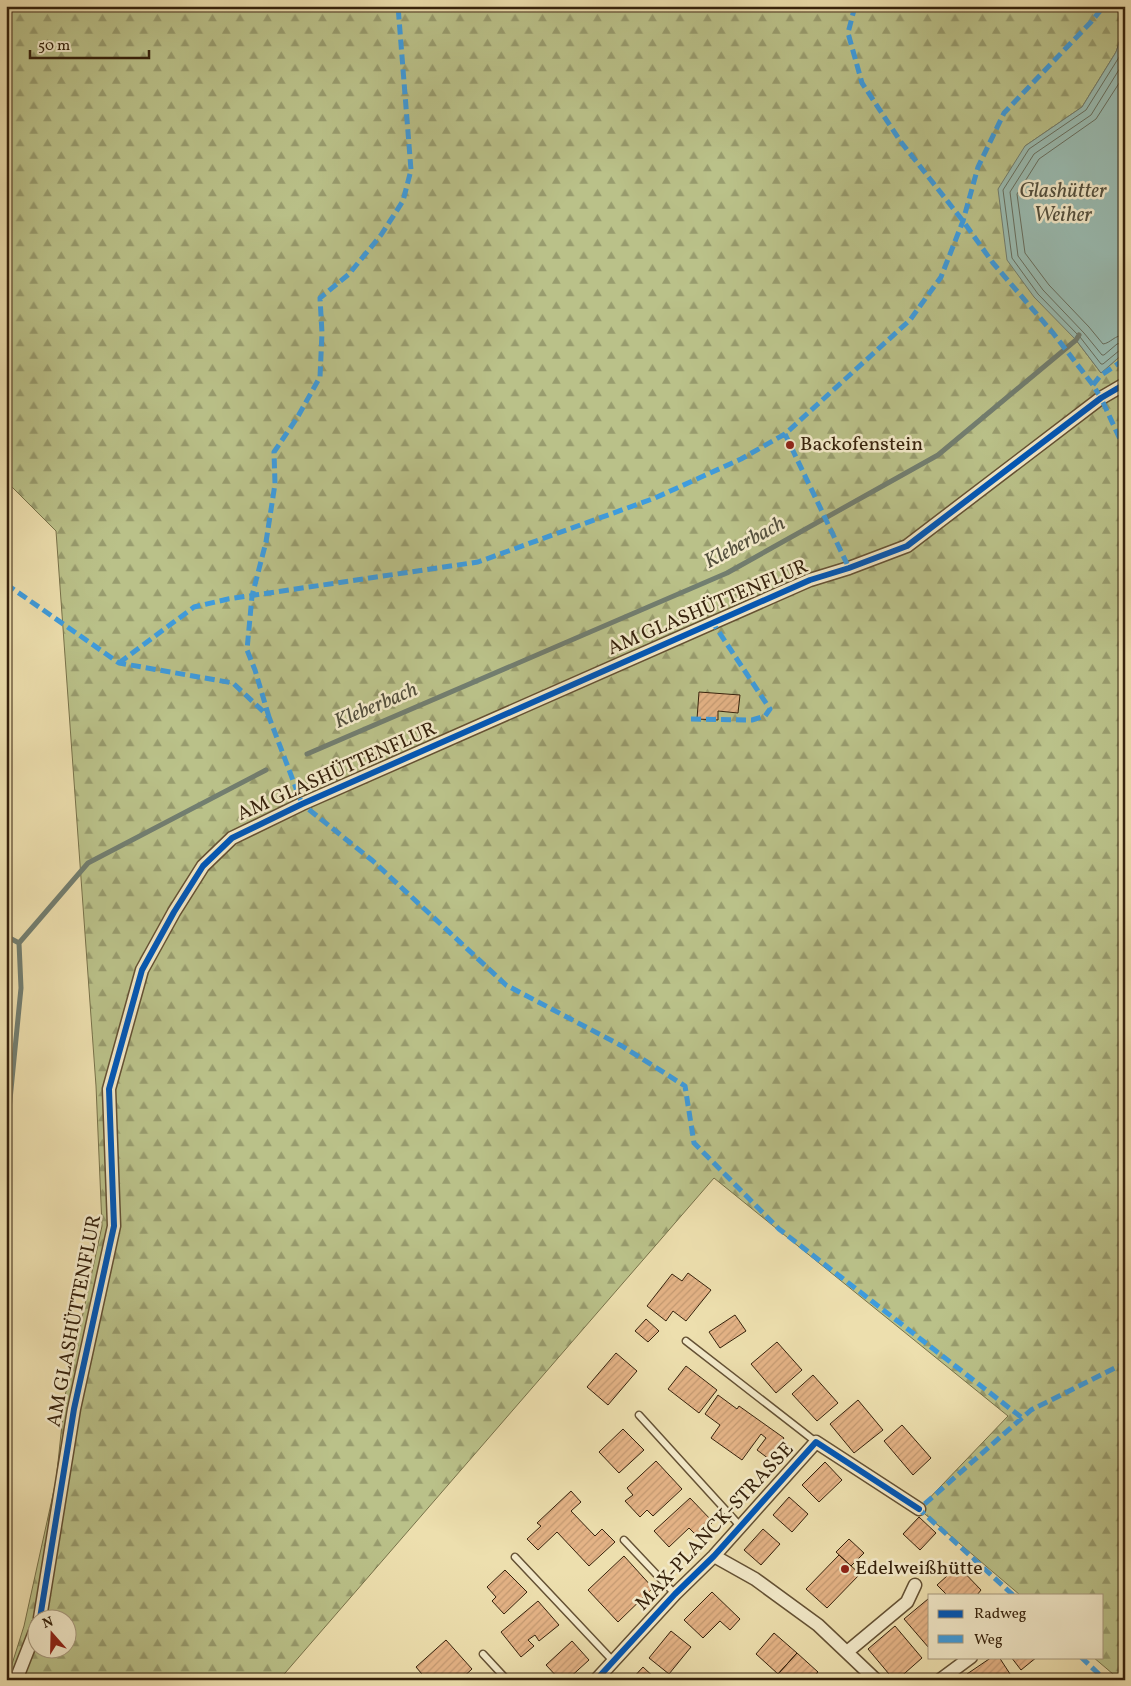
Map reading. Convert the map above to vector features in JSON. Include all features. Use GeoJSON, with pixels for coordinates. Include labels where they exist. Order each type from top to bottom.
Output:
{"type":"FeatureCollection","features":[{"type":"Feature","properties":{"kind":"street","name":"AM GLASHÜTTENFLUR"},"geometry":{"type":"LineString","coordinates":[[42,1608],[74,1409],[114,1226],[109,1088],[142,970],[174,912],[203,866],[232,838],[302,804],[810,580],[907,546],[1101,398],[1125,384]]}},
{"type":"Feature","properties":{"kind":"street","name":"MAX-PLANCK-STRASSE"},"geometry":{"type":"LineString","coordinates":[[596,1680],[675,1594],[714,1556],[816,1442],[920,1509]]}},
{"type":"Feature","properties":{"kind":"street"},"geometry":{"type":"LineString","coordinates":[[714,1556],[754,1579],[810,1619],[876,1680]]}},
{"type":"Feature","properties":{"kind":"street"},"geometry":{"type":"LineString","coordinates":[[847,1652],[907,1602],[916,1585]]}},
{"type":"Feature","properties":{"kind":"street"},"geometry":{"type":"LineString","coordinates":[[16,1680],[28,1649]]}},
{"type":"Feature","properties":{"kind":"street"},"geometry":{"type":"LineString","coordinates":[[940,1680],[970,1658]]}},
{"type":"Feature","properties":{"kind":"lane"},"geometry":{"type":"LineString","coordinates":[[686,1341],[816,1442]]}},
{"type":"Feature","properties":{"kind":"lane"},"geometry":{"type":"LineString","coordinates":[[640,1415],[740,1527]]}},
{"type":"Feature","properties":{"kind":"lane"},"geometry":{"type":"LineString","coordinates":[[624,1540],[675,1594]]}},
{"type":"Feature","properties":{"kind":"lane"},"geometry":{"type":"LineString","coordinates":[[515,1557],[613,1661]]}},
{"type":"Feature","properties":{"kind":"lane"},"geometry":{"type":"LineString","coordinates":[[483,1654],[506,1680]]}},
{"type":"Feature","properties":{"kind":"green space"},"geometry":{"type":"Polygon","coordinates":[[[6,6],[1125,6],[1125,25],[1116,52],[1082,107],[1025,146],[1076,340],[1101,373],[1125,352],[1125,1680],[1120,1680],[1094,1658],[1104,1658],[1104,1594],[1019,1594],[919,1509],[1008,1416],[714,1178],[279,1680],[7,1680],[24,1626],[56,1481],[65,1396],[102,1226],[96,1086],[56,531],[6,481],[6,6]]]}},
{"type":"Feature","properties":{"kind":"water","name":"Glashütter Weiher"},"geometry":{"type":"Polygon","coordinates":[[[1125,25],[1125,352],[1101,373],[1076,340],[1034,297],[1007,260],[998,189],[1025,146],[1082,107],[1116,52],[1125,25]]]}},
{"type":"Feature","properties":{"kind":"building"},"geometry":{"type":"Polygon","coordinates":[[[699,692],[740,695],[738,713],[718,711],[718,720],[697,719],[699,692]]]}},
{"type":"Feature","properties":{"kind":"building"},"geometry":{"type":"Polygon","coordinates":[[[688,1273],[711,1290],[686,1321],[673,1311],[666,1321],[647,1306],[672,1274],[682,1281],[688,1273]]]}},
{"type":"Feature","properties":{"kind":"building"},"geometry":{"type":"Polygon","coordinates":[[[735,1315],[746,1331],[720,1348],[709,1332],[735,1315]]]}},
{"type":"Feature","properties":{"kind":"building"},"geometry":{"type":"Polygon","coordinates":[[[646,1319],[659,1331],[648,1342],[635,1331],[646,1319]]]}},
{"type":"Feature","properties":{"kind":"building"},"geometry":{"type":"Polygon","coordinates":[[[777,1342],[802,1370],[776,1393],[751,1364],[777,1342]]]}},
{"type":"Feature","properties":{"kind":"building"},"geometry":{"type":"Polygon","coordinates":[[[616,1353],[637,1371],[608,1405],[587,1387],[616,1353]]]}},
{"type":"Feature","properties":{"kind":"building"},"geometry":{"type":"Polygon","coordinates":[[[686,1366],[717,1390],[699,1413],[668,1389],[686,1366]]]}},
{"type":"Feature","properties":{"kind":"building"},"geometry":{"type":"Polygon","coordinates":[[[813,1375],[838,1403],[817,1421],[792,1394],[813,1375]]]}},
{"type":"Feature","properties":{"kind":"building"},"geometry":{"type":"Polygon","coordinates":[[[718,1395],[737,1409],[739,1406],[784,1438],[769,1459],[757,1450],[766,1438],[761,1434],[742,1460],[711,1438],[720,1425],[705,1414],[718,1395]]]}},
{"type":"Feature","properties":{"kind":"building"},"geometry":{"type":"Polygon","coordinates":[[[858,1400],[883,1430],[854,1453],[830,1424],[858,1400]]]}},
{"type":"Feature","properties":{"kind":"building"},"geometry":{"type":"Polygon","coordinates":[[[902,1425],[931,1458],[913,1475],[884,1441],[902,1425]]]}},
{"type":"Feature","properties":{"kind":"building"},"geometry":{"type":"Polygon","coordinates":[[[623,1429],[644,1450],[619,1473],[599,1452],[623,1429]]]}},
{"type":"Feature","properties":{"kind":"building"},"geometry":{"type":"Polygon","coordinates":[[[656,1461],[682,1489],[653,1516],[647,1510],[640,1517],[625,1501],[633,1495],[627,1488],[656,1461]]]}},
{"type":"Feature","properties":{"kind":"building"},"geometry":{"type":"Polygon","coordinates":[[[825,1462],[842,1480],[819,1502],[802,1485],[825,1462]]]}},
{"type":"Feature","properties":{"kind":"building"},"geometry":{"type":"Polygon","coordinates":[[[571,1491],[581,1502],[571,1511],[595,1536],[602,1529],[615,1542],[589,1566],[557,1532],[538,1550],[527,1539],[541,1526],[537,1523],[571,1491]]]}},
{"type":"Feature","properties":{"kind":"building"},"geometry":{"type":"Polygon","coordinates":[[[789,1497],[808,1514],[792,1532],[773,1515],[789,1497]]]}},
{"type":"Feature","properties":{"kind":"building"},"geometry":{"type":"Polygon","coordinates":[[[690,1498],[713,1522],[698,1537],[689,1528],[669,1547],[654,1531],[690,1498]]]}},
{"type":"Feature","properties":{"kind":"building"},"geometry":{"type":"Polygon","coordinates":[[[919,1517],[936,1533],[920,1550],[903,1534],[919,1517]]]}},
{"type":"Feature","properties":{"kind":"building"},"geometry":{"type":"Polygon","coordinates":[[[763,1529],[780,1544],[761,1565],[744,1550],[763,1529]]]}},
{"type":"Feature","properties":{"kind":"building"},"geometry":{"type":"Polygon","coordinates":[[[849,1539],[864,1553],[851,1566],[836,1552],[849,1539]]]}},
{"type":"Feature","properties":{"kind":"building"},"geometry":{"type":"Polygon","coordinates":[[[839,1555],[860,1574],[827,1608],[806,1589],[839,1555]]]}},
{"type":"Feature","properties":{"kind":"building"},"geometry":{"type":"Polygon","coordinates":[[[624,1556],[653,1588],[618,1622],[588,1590],[624,1556]]]}},
{"type":"Feature","properties":{"kind":"building"},"geometry":{"type":"Polygon","coordinates":[[[958,1566],[981,1590],[978,1594],[946,1594],[937,1585],[958,1566]]]}},
{"type":"Feature","properties":{"kind":"building"},"geometry":{"type":"Polygon","coordinates":[[[505,1570],[527,1592],[504,1614],[492,1601],[496,1597],[487,1587],[505,1570]]]}},
{"type":"Feature","properties":{"kind":"building"},"geometry":{"type":"Polygon","coordinates":[[[712,1592],[740,1619],[730,1630],[720,1621],[703,1638],[684,1620],[712,1592]]]}},
{"type":"Feature","properties":{"kind":"building"},"geometry":{"type":"Polygon","coordinates":[[[928,1599],[928,1647],[904,1619],[928,1599]]]}},
{"type":"Feature","properties":{"kind":"building"},"geometry":{"type":"Polygon","coordinates":[[[538,1601],[559,1625],[539,1641],[535,1635],[528,1640],[534,1646],[521,1657],[501,1632],[538,1601]]]}},
{"type":"Feature","properties":{"kind":"building"},"geometry":{"type":"Polygon","coordinates":[[[895,1626],[922,1658],[897,1680],[894,1680],[868,1649],[895,1626]]]}},
{"type":"Feature","properties":{"kind":"building"},"geometry":{"type":"Polygon","coordinates":[[[671,1631],[691,1647],[669,1674],[649,1658],[671,1631]]]}},
{"type":"Feature","properties":{"kind":"building"},"geometry":{"type":"Polygon","coordinates":[[[774,1633],[797,1653],[778,1674],[756,1654],[774,1633]]]}},
{"type":"Feature","properties":{"kind":"building"},"geometry":{"type":"Polygon","coordinates":[[[446,1640],[472,1669],[460,1680],[450,1680],[447,1677],[444,1680],[427,1680],[416,1667],[446,1640]]]}},
{"type":"Feature","properties":{"kind":"building"},"geometry":{"type":"Polygon","coordinates":[[[572,1641],[589,1660],[567,1680],[560,1680],[546,1665],[572,1641]]]}},
{"type":"Feature","properties":{"kind":"building"},"geometry":{"type":"Polygon","coordinates":[[[797,1653],[818,1672],[811,1680],[785,1680],[778,1674],[797,1653]]]}},
{"type":"Feature","properties":{"kind":"building"},"geometry":{"type":"Polygon","coordinates":[[[991,1658],[1000,1658],[1012,1677],[1008,1680],[971,1680],[967,1674],[991,1658]]]}},
{"type":"Feature","properties":{"kind":"building"},"geometry":{"type":"Polygon","coordinates":[[[1012,1658],[1036,1658],[1021,1670],[1012,1658]]]}},
{"type":"Feature","properties":{"kind":"building"},"geometry":{"type":"Polygon","coordinates":[[[643,1667],[657,1680],[631,1680],[643,1667]]]}},
{"type":"Feature","properties":{"kind":"waterway","name":"Kleberbach"},"geometry":{"type":"LineString","coordinates":[[307,754],[727,573],[938,455],[1076,340],[1079,335]]}},
{"type":"Feature","properties":{"kind":"waterway","name":"Kleberbach"},"geometry":{"type":"LineString","coordinates":[[6,1121],[9,1110],[21,988],[19,943],[88,863],[266,770]]}},
{"type":"Feature","properties":{"kind":"waterway"},"geometry":{"type":"LineString","coordinates":[[6,936],[19,943]]}},
{"type":"Feature","properties":{"kind":"marked path"},"geometry":{"type":"LineString","coordinates":[[269,717],[247,650],[252,596],[266,542],[275,484],[274,452],[297,418],[320,377],[322,333],[320,298],[349,274],[381,235],[403,201],[411,170],[398,6]]}},
{"type":"Feature","properties":{"kind":"marked path"},"geometry":{"type":"LineString","coordinates":[[855,6],[848,33],[862,83],[901,142],[963,221],[993,263],[1053,333],[1093,385],[1125,450]]}},
{"type":"Feature","properties":{"kind":"marked path"},"geometry":{"type":"LineString","coordinates":[[119,663],[194,607],[228,599],[478,562],[655,498],[741,459],[785,434],[910,320],[941,277],[963,221],[978,167],[1004,113],[1104,6]]}},
{"type":"Feature","properties":{"kind":"marked path"},"geometry":{"type":"LineString","coordinates":[[1093,385],[1100,376],[1125,359]]}},
{"type":"Feature","properties":{"kind":"marked path"},"geometry":{"type":"LineString","coordinates":[[785,434],[849,568]]}},
{"type":"Feature","properties":{"kind":"marked path"},"geometry":{"type":"LineString","coordinates":[[6,584],[119,663],[233,683],[269,717],[302,804],[373,861],[506,985],[622,1046],[685,1086],[694,1143],[779,1229],[1021,1417]]}},
{"type":"Feature","properties":{"kind":"marked path"},"geometry":{"type":"LineString","coordinates":[[691,719],[752,720],[765,716],[770,709],[713,623]]}},
{"type":"Feature","properties":{"kind":"marked path"},"geometry":{"type":"LineString","coordinates":[[1012,1594],[919,1509],[1031,1410],[1125,1363]]}},
{"type":"Feature","properties":{"kind":"marked path"},"geometry":{"type":"LineString","coordinates":[[1082,1658],[1105,1680]]}},
{"type":"Feature","properties":{"kind":"cycle path"},"geometry":{"type":"LineString","coordinates":[[42,1608],[74,1409],[114,1226],[109,1089],[142,970],[174,912],[203,866],[232,838],[302,804],[810,580],[849,568],[907,546],[1101,398],[1125,384]]}},
{"type":"Feature","properties":{"kind":"cycle path"},"geometry":{"type":"LineString","coordinates":[[596,1680],[675,1594],[714,1556],[816,1442],[919,1509]]}},
{"type":"Feature","properties":{"kind":"place","name":"Backofenstein"},"geometry":{"type":"Point","coordinates":[790,445]}},
{"type":"Feature","properties":{"kind":"place","name":"Edelweißhütte"},"geometry":{"type":"Point","coordinates":[845,1569]}}]}
